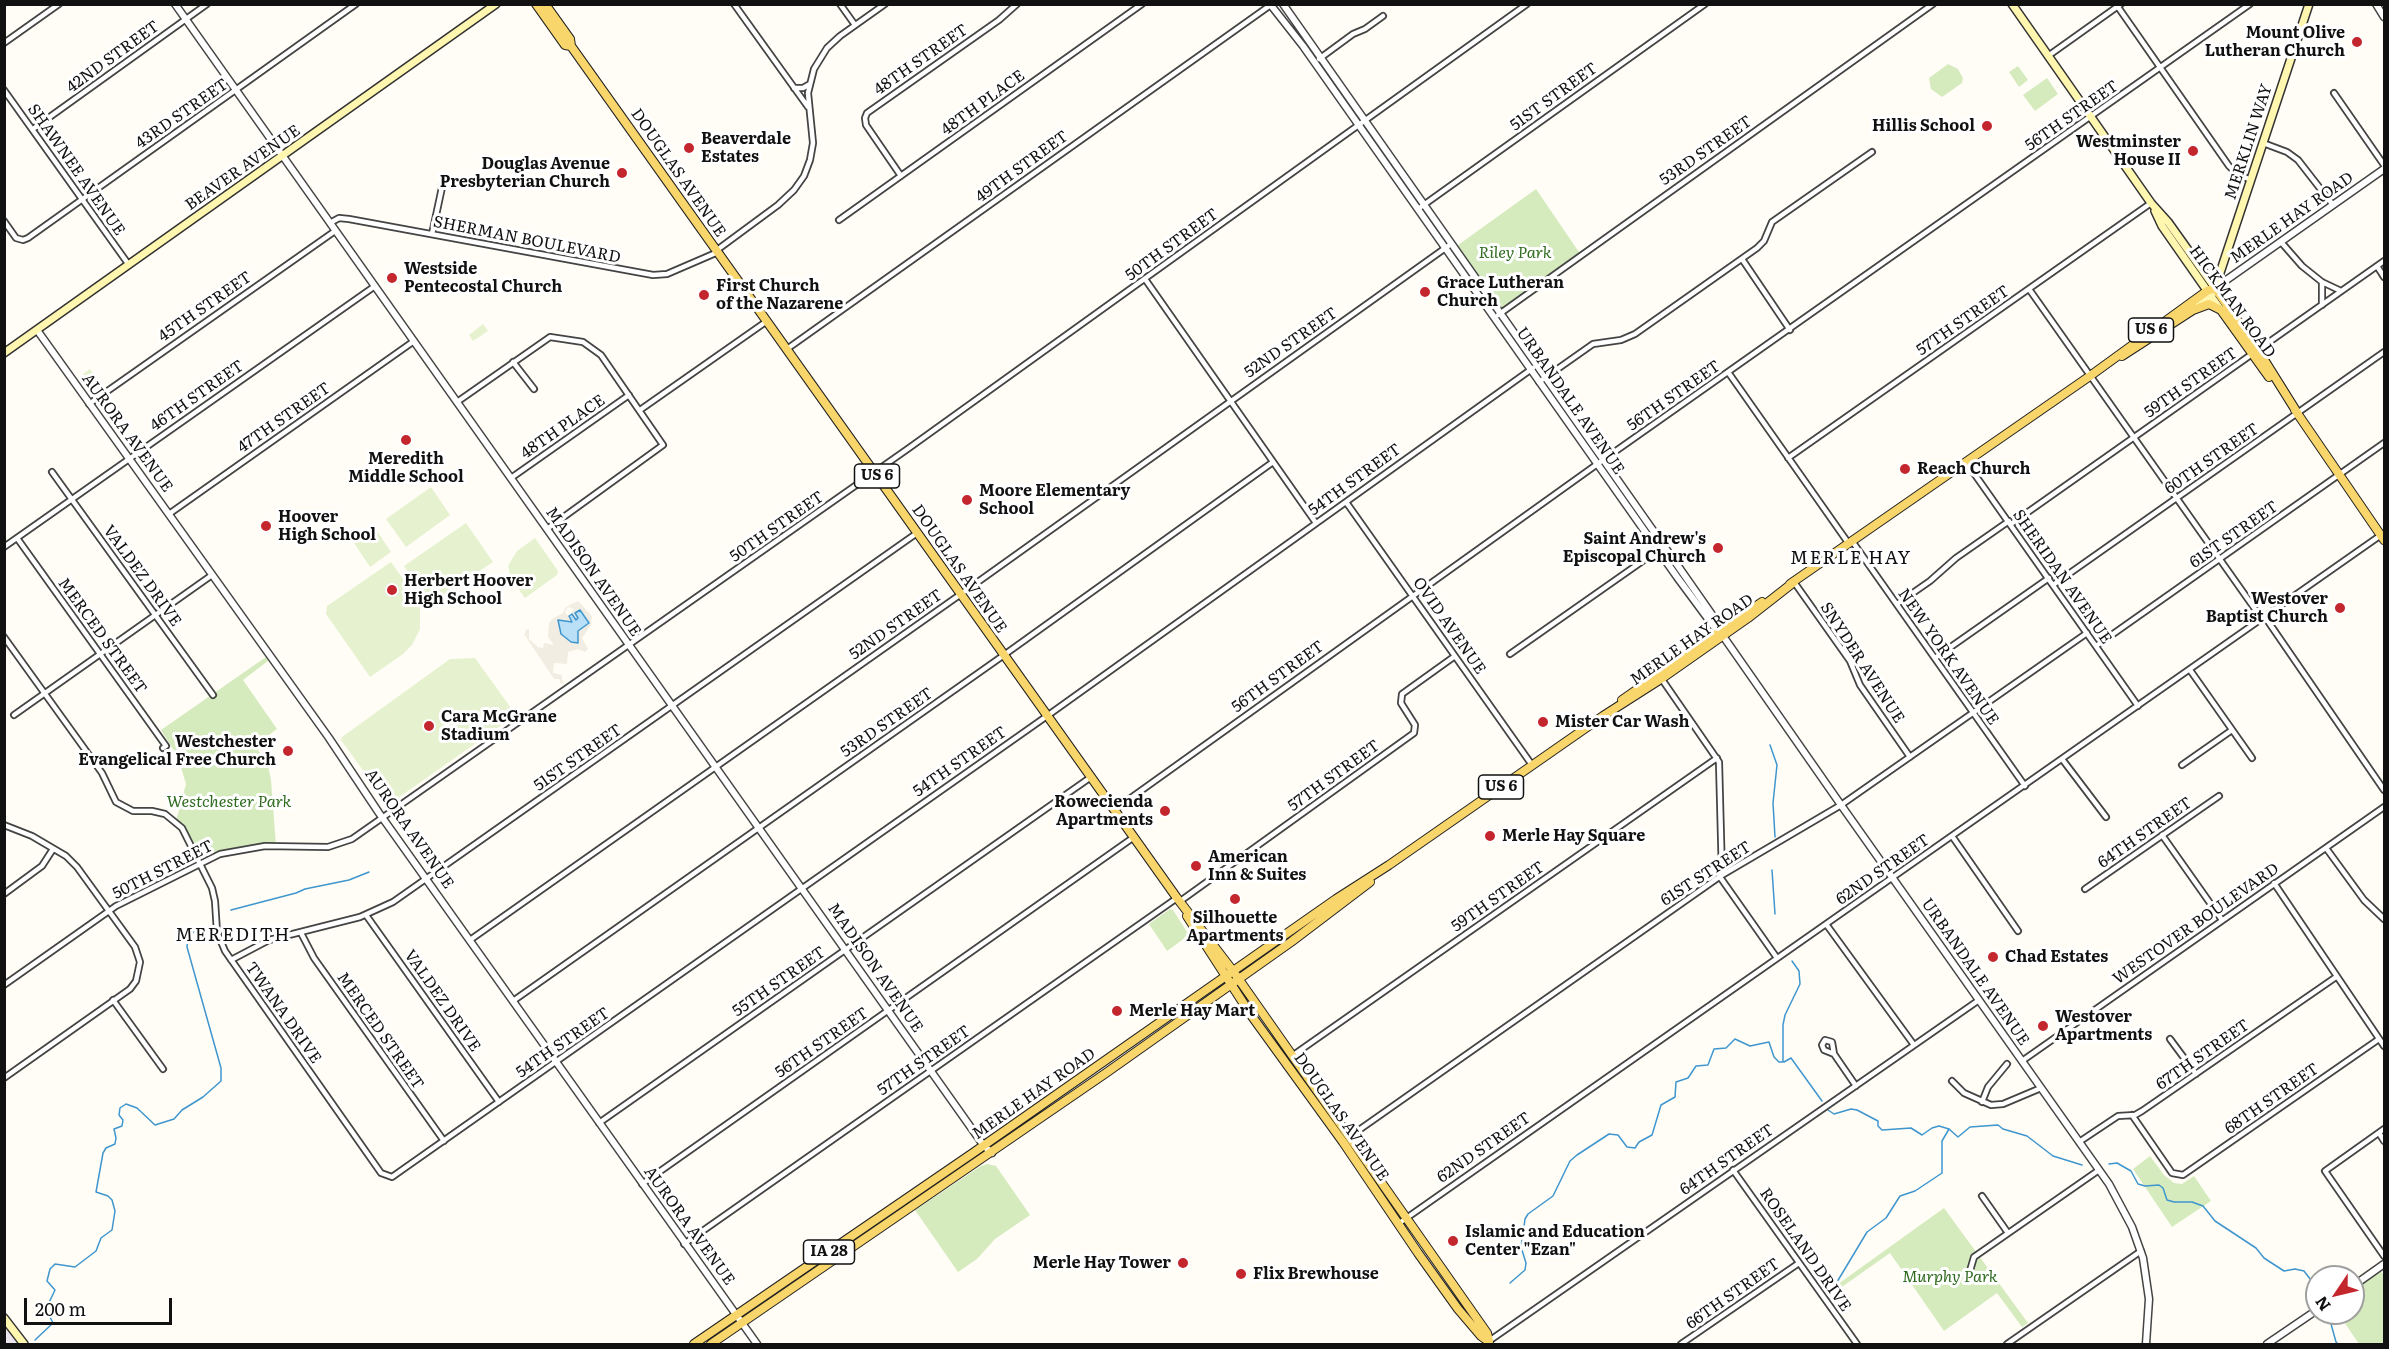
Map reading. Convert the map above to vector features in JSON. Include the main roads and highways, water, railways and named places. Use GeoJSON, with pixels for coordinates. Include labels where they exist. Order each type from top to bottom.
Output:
{"type":"FeatureCollection","features":[{"type":"Feature","properties":{"kind":"main road","name":"BEAVER AVENUE"},"geometry":{"type":"LineString","coordinates":[[4,353],[496,4]]}},
{"type":"Feature","properties":{"kind":"main road","name":"DOUGLAS AVENUE"},"geometry":{"type":"LineString","coordinates":[[536,4],[564,45],[571,46]]}},
{"type":"Feature","properties":{"kind":"main road","name":"DOUGLAS AVENUE"},"geometry":{"type":"LineString","coordinates":[[545,4],[570,39],[571,46],[1134,837],[1178,900],[1225,976],[1405,1218],[1487,1333],[1490,1343]]}},
{"type":"Feature","properties":{"kind":"main road","name":"HICKMAN ROAD"},"geometry":{"type":"LineString","coordinates":[[2012,4],[2151,203],[2168,222],[2211,292],[2383,536]]}},
{"type":"Feature","properties":{"kind":"main road","name":"MERKLIN WAY"},"geometry":{"type":"LineString","coordinates":[[2211,292],[2251,180],[2308,4]]}},
{"type":"Feature","properties":{"kind":"main road","name":"HICKMAN ROAD"},"geometry":{"type":"LineString","coordinates":[[2211,292],[2220,310],[2255,352]]}},
{"type":"Feature","properties":{"kind":"main road","name":"MERLE HAY ROAD"},"geometry":{"type":"LineString","coordinates":[[2090,376],[2153,338],[2193,310],[2211,292]]}},
{"type":"Feature","properties":{"kind":"main road","name":"MERLE HAY ROAD"},"geometry":{"type":"LineString","coordinates":[[694,1344],[984,1146],[1233,970],[1389,865],[2211,292]]}},
{"type":"Feature","properties":{"kind":"main road","name":"US 6"},"geometry":{"type":"LineString","coordinates":[[2193,310],[2209,304],[2220,310]]}},
{"type":"Feature","properties":{"kind":"main road","name":"MERLE HAY ROAD"},"geometry":{"type":"LineString","coordinates":[[711,1344],[992,1153],[1239,979],[1389,865]]}},
{"type":"Feature","properties":{"kind":"main road","name":"DOUGLAS AVENUE"},"geometry":{"type":"LineString","coordinates":[[1178,900],[1233,970],[1288,1060]]}},
{"type":"Feature","properties":{"kind":"main road","name":"DOUGLAS AVENUE"},"geometry":{"type":"LineString","coordinates":[[1346,1139],[1398,1224],[1458,1309],[1490,1343]]}},
{"type":"Feature","properties":{"kind":"main road"},"geometry":{"type":"LineString","coordinates":[[4,1318],[24,1344]]}},
{"type":"Feature","properties":{"kind":"water"},"geometry":{"type":"Polygon","coordinates":[[[580,610],[589,623],[578,631],[578,643],[571,642],[561,634],[558,620],[572,622],[569,616],[572,614],[576,620],[578,618],[575,613],[580,610]]]}},
{"type":"Feature","properties":{"kind":"waterway"},"geometry":{"type":"LineString","coordinates":[[1770,745],[1777,765],[1773,803],[1775,837]]}},
{"type":"Feature","properties":{"kind":"waterway"},"geometry":{"type":"LineString","coordinates":[[1772,870],[1775,914]]}},
{"type":"Feature","properties":{"kind":"waterway"},"geometry":{"type":"LineString","coordinates":[[231,910],[305,889],[349,880],[369,872]]}},
{"type":"Feature","properties":{"kind":"waterway"},"geometry":{"type":"LineString","coordinates":[[35,1340],[53,1323],[46,1309],[55,1290],[47,1281],[50,1269],[55,1264],[75,1267],[96,1251],[101,1238],[112,1230],[115,1211],[112,1200],[96,1192],[103,1153],[106,1148],[115,1144],[114,1129],[122,1126],[120,1108],[126,1104],[137,1108],[155,1125],[174,1119],[182,1110],[203,1097],[221,1081],[221,1068],[187,947],[188,937],[195,931]]}},
{"type":"Feature","properties":{"kind":"waterway"},"geometry":{"type":"LineString","coordinates":[[1783,1061],[1785,1015],[1800,984],[1799,971],[1792,961]]}},
{"type":"Feature","properties":{"kind":"waterway"},"geometry":{"type":"LineString","coordinates":[[1510,1283],[1525,1270],[1526,1263],[1521,1247],[1525,1219],[1528,1214],[1553,1196],[1570,1161],[1577,1155],[1609,1134],[1618,1135],[1627,1147],[1635,1148],[1639,1142],[1652,1135],[1661,1105],[1675,1097],[1676,1082],[1688,1078],[1696,1066],[1708,1065],[1714,1049],[1726,1048],[1735,1039],[1750,1046],[1769,1042],[1774,1057],[1779,1062],[1783,1062]]}},
{"type":"Feature","properties":{"kind":"waterway"},"geometry":{"type":"LineString","coordinates":[[1784,1062],[1791,1058],[1822,1101]]}},
{"type":"Feature","properties":{"kind":"waterway"},"geometry":{"type":"LineString","coordinates":[[1828,1110],[1834,1114],[1851,1109],[1857,1110],[1878,1121],[1878,1126],[1882,1130],[1911,1128],[1922,1135],[1939,1126],[1949,1129],[1958,1137],[1970,1127],[1998,1125],[2003,1129],[2027,1136],[2053,1156],[2082,1165]]}},
{"type":"Feature","properties":{"kind":"waterway"},"geometry":{"type":"LineString","coordinates":[[1837,1282],[1867,1232],[1886,1218],[1900,1196],[1915,1191],[1942,1173],[1942,1141],[1949,1129]]}},
{"type":"Feature","properties":{"kind":"waterway"},"geometry":{"type":"LineString","coordinates":[[2109,1164],[2117,1163],[2131,1171],[2138,1184],[2159,1185],[2163,1188],[2167,1200],[2192,1202],[2203,1206],[2215,1221],[2256,1248],[2264,1258],[2284,1271],[2295,1269],[2305,1272]]}},
{"type":"Feature","properties":{"kind":"waterway"},"geometry":{"type":"LineString","coordinates":[[2331,1325],[2338,1344]]}},
{"type":"Feature","properties":{"kind":"place","name":"Mount Olive Lutheran Church"},"geometry":{"type":"Point","coordinates":[2357,42]}},
{"type":"Feature","properties":{"kind":"place","name":"Hillis School"},"geometry":{"type":"Point","coordinates":[1987,126]}},
{"type":"Feature","properties":{"kind":"place","name":"Beaverdale Estates"},"geometry":{"type":"Point","coordinates":[689,148]}},
{"type":"Feature","properties":{"kind":"place","name":"Westminster House II"},"geometry":{"type":"Point","coordinates":[2193,151]}},
{"type":"Feature","properties":{"kind":"place","name":"Douglas Avenue Presbyterian Church"},"geometry":{"type":"Point","coordinates":[622,173]}},
{"type":"Feature","properties":{"kind":"place","name":"Westside Pentecostal Church"},"geometry":{"type":"Point","coordinates":[392,278]}},
{"type":"Feature","properties":{"kind":"place","name":"Grace Lutheran Church"},"geometry":{"type":"Point","coordinates":[1425,292]}},
{"type":"Feature","properties":{"kind":"place","name":"First Church of the Nazarene"},"geometry":{"type":"Point","coordinates":[704,295]}},
{"type":"Feature","properties":{"kind":"place","name":"Meredith Middle School"},"geometry":{"type":"Point","coordinates":[406,440]}},
{"type":"Feature","properties":{"kind":"place","name":"Reach Church"},"geometry":{"type":"Point","coordinates":[1905,469]}},
{"type":"Feature","properties":{"kind":"place","name":"Moore Elementary School"},"geometry":{"type":"Point","coordinates":[967,500]}},
{"type":"Feature","properties":{"kind":"place","name":"Hoover High School"},"geometry":{"type":"Point","coordinates":[266,526]}},
{"type":"Feature","properties":{"kind":"place","name":"Saint Andrew's Episcopal Church"},"geometry":{"type":"Point","coordinates":[1718,548]}},
{"type":"Feature","properties":{"kind":"place","name":"Herbert Hoover High School"},"geometry":{"type":"Point","coordinates":[392,590]}},
{"type":"Feature","properties":{"kind":"place","name":"Westover Baptist Church"},"geometry":{"type":"Point","coordinates":[2340,608]}},
{"type":"Feature","properties":{"kind":"place","name":"Mister Car Wash"},"geometry":{"type":"Point","coordinates":[1543,722]}},
{"type":"Feature","properties":{"kind":"place","name":"Cara McGrane Stadium"},"geometry":{"type":"Point","coordinates":[429,726]}},
{"type":"Feature","properties":{"kind":"place","name":"Westchester Evangelical Free Church"},"geometry":{"type":"Point","coordinates":[288,751]}},
{"type":"Feature","properties":{"kind":"place","name":"Rowecienda Apartments"},"geometry":{"type":"Point","coordinates":[1165,811]}},
{"type":"Feature","properties":{"kind":"place","name":"Merle Hay Square"},"geometry":{"type":"Point","coordinates":[1490,836]}},
{"type":"Feature","properties":{"kind":"place","name":"American Inn & Suites"},"geometry":{"type":"Point","coordinates":[1196,866]}},
{"type":"Feature","properties":{"kind":"place","name":"Silhouette Apartments"},"geometry":{"type":"Point","coordinates":[1235,899]}},
{"type":"Feature","properties":{"kind":"place","name":"Chad Estates"},"geometry":{"type":"Point","coordinates":[1993,957]}},
{"type":"Feature","properties":{"kind":"place","name":"Merle Hay Mart"},"geometry":{"type":"Point","coordinates":[1117,1011]}},
{"type":"Feature","properties":{"kind":"place","name":"Westover Apartments"},"geometry":{"type":"Point","coordinates":[2043,1026]}},
{"type":"Feature","properties":{"kind":"place","name":"Islamic and Education Center \"Ezan\""},"geometry":{"type":"Point","coordinates":[1453,1241]}},
{"type":"Feature","properties":{"kind":"place","name":"Merle Hay Tower"},"geometry":{"type":"Point","coordinates":[1183,1263]}},
{"type":"Feature","properties":{"kind":"place","name":"Flix Brewhouse"},"geometry":{"type":"Point","coordinates":[1241,1274]}},
{"type":"Feature","properties":{"kind":"district","name":"MERLE HAY"},"geometry":{"type":"Point","coordinates":[1851,559]}},
{"type":"Feature","properties":{"kind":"district","name":"MEREDITH"},"geometry":{"type":"Point","coordinates":[233,936]}},
{"type":"Feature","properties":{"kind":"park label","name":"Riley Park"},"geometry":{"type":"Point","coordinates":[1515,253]}},
{"type":"Feature","properties":{"kind":"park label","name":"Westchester Park"},"geometry":{"type":"Point","coordinates":[229,802]}},
{"type":"Feature","properties":{"kind":"park label","name":"Murphy Park"},"geometry":{"type":"Point","coordinates":[1950,1277]}}]}
